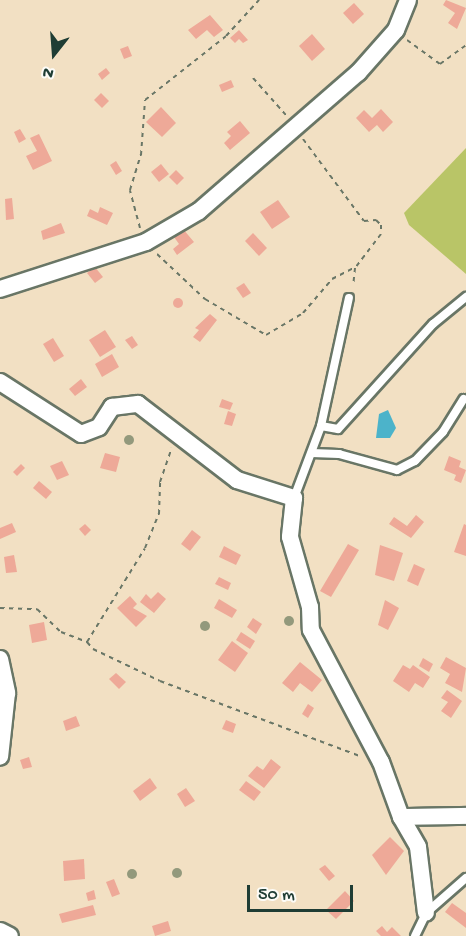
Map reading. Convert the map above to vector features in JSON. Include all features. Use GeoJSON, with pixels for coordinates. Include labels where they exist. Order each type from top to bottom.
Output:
{"type":"FeatureCollection","features":[{"type":"Feature","properties":{"kind":"street"},"geometry":{"type":"LineString","coordinates":[[0,289],[145,242],[199,211],[294,126],[358,73],[396,30],[408,0]]}},
{"type":"Feature","properties":{"kind":"street"},"geometry":{"type":"LineString","coordinates":[[0,382],[81,434],[99,427],[112,407],[138,404],[237,480],[294,498],[290,537],[310,607],[311,630],[381,762],[401,817],[418,847],[426,913]]}},
{"type":"Feature","properties":{"kind":"street"},"geometry":{"type":"LineString","coordinates":[[0,659],[7,693],[0,757]]}},
{"type":"Feature","properties":{"kind":"street"},"geometry":{"type":"LineString","coordinates":[[401,817],[466,816]]}},
{"type":"Feature","properties":{"kind":"street"},"geometry":{"type":"LineString","coordinates":[[0,931],[10,936]]}},
{"type":"Feature","properties":{"kind":"lane"},"geometry":{"type":"LineString","coordinates":[[321,426],[338,429],[433,324],[466,297]]}},
{"type":"Feature","properties":{"kind":"lane"},"geometry":{"type":"LineString","coordinates":[[294,498],[321,426],[350,298]]}},
{"type":"Feature","properties":{"kind":"lane"},"geometry":{"type":"LineString","coordinates":[[312,453],[339,454],[397,470],[415,461],[443,432],[465,399]]}},
{"type":"Feature","properties":{"kind":"lane"},"geometry":{"type":"LineString","coordinates":[[415,936],[426,913],[466,878]]}},
{"type":"Feature","properties":{"kind":"path"},"geometry":{"type":"LineString","coordinates":[[253,78],[274,97],[364,222],[376,220],[381,225],[381,234],[355,268],[332,279],[303,313],[266,335],[205,299],[145,242],[132,206],[130,190],[141,155],[145,100],[226,36],[259,0]]}},
{"type":"Feature","properties":{"kind":"path"},"geometry":{"type":"LineString","coordinates":[[396,30],[425,56],[440,64],[466,45]]}},
{"type":"Feature","properties":{"kind":"path"},"geometry":{"type":"LineString","coordinates":[[350,298],[355,268]]}},
{"type":"Feature","properties":{"kind":"path"},"geometry":{"type":"LineString","coordinates":[[87,642],[145,549],[159,514],[160,482],[180,435]]}},
{"type":"Feature","properties":{"kind":"path"},"geometry":{"type":"LineString","coordinates":[[0,608],[38,609],[62,632],[87,642],[93,649],[160,681],[271,724],[381,762]]}},
{"type":"Feature","properties":{"kind":"green space"},"geometry":{"type":"Polygon","coordinates":[[[466,148],[466,274],[409,225],[404,213],[466,148]]]}},
{"type":"Feature","properties":{"kind":"water"},"geometry":{"type":"Polygon","coordinates":[[[388,410],[396,428],[390,438],[376,438],[379,414],[388,410]]]}},
{"type":"Feature","properties":{"kind":"building"},"geometry":{"type":"Polygon","coordinates":[[[446,0],[466,8],[457,29],[448,23],[455,13],[443,5],[446,0]]]}},
{"type":"Feature","properties":{"kind":"building"},"geometry":{"type":"Polygon","coordinates":[[[354,3],[364,14],[353,24],[343,13],[354,3]]]}},
{"type":"Feature","properties":{"kind":"building"},"geometry":{"type":"Polygon","coordinates":[[[210,15],[223,30],[214,37],[207,30],[196,39],[188,30],[210,15]]]}},
{"type":"Feature","properties":{"kind":"building"},"geometry":{"type":"Polygon","coordinates":[[[239,30],[248,40],[243,43],[239,39],[235,43],[230,38],[239,30]]]}},
{"type":"Feature","properties":{"kind":"building"},"geometry":{"type":"Polygon","coordinates":[[[312,34],[325,49],[312,61],[299,46],[312,34]]]}},
{"type":"Feature","properties":{"kind":"building"},"geometry":{"type":"Polygon","coordinates":[[[128,46],[132,56],[124,59],[120,49],[128,46]]]}},
{"type":"Feature","properties":{"kind":"building"},"geometry":{"type":"Polygon","coordinates":[[[106,68],[110,73],[102,80],[98,74],[106,68]]]}},
{"type":"Feature","properties":{"kind":"building"},"geometry":{"type":"Polygon","coordinates":[[[231,80],[234,87],[222,92],[219,85],[231,80]]]}},
{"type":"Feature","properties":{"kind":"building"},"geometry":{"type":"Polygon","coordinates":[[[101,93],[109,101],[102,108],[94,100],[101,93]]]}},
{"type":"Feature","properties":{"kind":"building"},"geometry":{"type":"Polygon","coordinates":[[[161,107],[176,123],[162,137],[146,122],[161,107]]]}},
{"type":"Feature","properties":{"kind":"building"},"geometry":{"type":"Polygon","coordinates":[[[381,109],[393,122],[383,132],[377,125],[369,132],[356,118],[364,110],[372,118],[381,109]]]}},
{"type":"Feature","properties":{"kind":"building"},"geometry":{"type":"Polygon","coordinates":[[[240,121],[250,133],[230,150],[224,143],[231,136],[227,132],[240,121]]]}},
{"type":"Feature","properties":{"kind":"building"},"geometry":{"type":"Polygon","coordinates":[[[20,129],[26,139],[19,143],[14,132],[20,129]]]}},
{"type":"Feature","properties":{"kind":"building"},"geometry":{"type":"Polygon","coordinates":[[[39,134],[52,161],[33,170],[26,156],[37,151],[30,138],[39,134]]]}},
{"type":"Feature","properties":{"kind":"building"},"geometry":{"type":"Polygon","coordinates":[[[116,161],[122,171],[116,175],[110,165],[116,161]]]}},
{"type":"Feature","properties":{"kind":"building"},"geometry":{"type":"Polygon","coordinates":[[[161,164],[169,174],[159,182],[151,172],[161,164]]]}},
{"type":"Feature","properties":{"kind":"building"},"geometry":{"type":"Polygon","coordinates":[[[176,170],[184,178],[177,185],[169,177],[176,170]]]}},
{"type":"Feature","properties":{"kind":"building"},"geometry":{"type":"Polygon","coordinates":[[[12,198],[14,219],[6,220],[5,199],[12,198]]]}},
{"type":"Feature","properties":{"kind":"building"},"geometry":{"type":"Polygon","coordinates":[[[278,200],[290,217],[272,229],[260,212],[278,200]]]}},
{"type":"Feature","properties":{"kind":"building"},"geometry":{"type":"Polygon","coordinates":[[[100,207],[113,213],[107,225],[87,216],[90,209],[98,213],[100,207]]]}},
{"type":"Feature","properties":{"kind":"building"},"geometry":{"type":"Polygon","coordinates":[[[61,223],[65,233],[43,240],[41,231],[61,223]]]}},
{"type":"Feature","properties":{"kind":"building"},"geometry":{"type":"Polygon","coordinates":[[[183,229],[194,242],[177,255],[173,249],[179,244],[174,237],[183,229]]]}},
{"type":"Feature","properties":{"kind":"building"},"geometry":{"type":"Polygon","coordinates":[[[253,233],[267,248],[259,256],[245,241],[253,233]]]}},
{"type":"Feature","properties":{"kind":"building"},"geometry":{"type":"Polygon","coordinates":[[[95,267],[103,277],[95,283],[87,273],[95,267]]]}},
{"type":"Feature","properties":{"kind":"building"},"geometry":{"type":"Polygon","coordinates":[[[244,283],[251,293],[243,298],[236,288],[244,283]]]}},
{"type":"Feature","properties":{"kind":"building"},"geometry":{"type":"Polygon","coordinates":[[[178,298],[182,299],[182,307],[178,308],[174,307],[173,303],[174,299],[178,298]]]}},
{"type":"Feature","properties":{"kind":"building"},"geometry":{"type":"Polygon","coordinates":[[[210,314],[217,320],[200,342],[193,337],[199,330],[195,328],[210,314]]]}},
{"type":"Feature","properties":{"kind":"building"},"geometry":{"type":"Polygon","coordinates":[[[105,330],[116,347],[100,357],[89,340],[105,330]]]}},
{"type":"Feature","properties":{"kind":"building"},"geometry":{"type":"Polygon","coordinates":[[[132,336],[138,345],[132,349],[125,340],[132,336]]]}},
{"type":"Feature","properties":{"kind":"building"},"geometry":{"type":"Polygon","coordinates":[[[53,338],[64,356],[54,362],[43,344],[53,338]]]}},
{"type":"Feature","properties":{"kind":"building"},"geometry":{"type":"Polygon","coordinates":[[[112,354],[119,367],[102,377],[95,364],[112,354]]]}},
{"type":"Feature","properties":{"kind":"building"},"geometry":{"type":"Polygon","coordinates":[[[81,379],[87,387],[75,396],[69,389],[81,379]]]}},
{"type":"Feature","properties":{"kind":"building"},"geometry":{"type":"Polygon","coordinates":[[[222,399],[233,403],[230,410],[219,407],[222,399]]]}},
{"type":"Feature","properties":{"kind":"building"},"geometry":{"type":"Polygon","coordinates":[[[228,411],[236,414],[232,426],[224,424],[228,411]]]}},
{"type":"Feature","properties":{"kind":"building"},"geometry":{"type":"Polygon","coordinates":[[[105,453],[120,457],[116,472],[100,468],[105,453]]]}},
{"type":"Feature","properties":{"kind":"building"},"geometry":{"type":"Polygon","coordinates":[[[449,456],[461,461],[459,467],[466,470],[461,483],[454,480],[456,475],[444,470],[449,456]]]}},
{"type":"Feature","properties":{"kind":"building"},"geometry":{"type":"Polygon","coordinates":[[[62,461],[69,475],[57,480],[50,466],[62,461]]]}},
{"type":"Feature","properties":{"kind":"building"},"geometry":{"type":"Polygon","coordinates":[[[21,464],[25,468],[17,476],[13,472],[21,464]]]}},
{"type":"Feature","properties":{"kind":"building"},"geometry":{"type":"Polygon","coordinates":[[[39,481],[52,492],[46,499],[33,488],[39,481]]]}},
{"type":"Feature","properties":{"kind":"building"},"geometry":{"type":"Polygon","coordinates":[[[416,515],[424,522],[411,538],[389,524],[394,517],[407,526],[416,515]]]}},
{"type":"Feature","properties":{"kind":"building"},"geometry":{"type":"Polygon","coordinates":[[[12,523],[16,532],[0,539],[0,528],[12,523]]]}},
{"type":"Feature","properties":{"kind":"building"},"geometry":{"type":"Polygon","coordinates":[[[85,524],[91,530],[85,536],[79,529],[85,524]]]}},
{"type":"Feature","properties":{"kind":"building"},"geometry":{"type":"Polygon","coordinates":[[[464,524],[466,525],[466,556],[454,552],[464,524]]]}},
{"type":"Feature","properties":{"kind":"building"},"geometry":{"type":"Polygon","coordinates":[[[192,530],[201,537],[190,551],[181,544],[192,530]]]}},
{"type":"Feature","properties":{"kind":"building"},"geometry":{"type":"Polygon","coordinates":[[[348,544],[359,550],[331,597],[320,591],[348,544]]]}},
{"type":"Feature","properties":{"kind":"building"},"geometry":{"type":"Polygon","coordinates":[[[380,545],[403,553],[394,581],[375,575],[380,545]]]}},
{"type":"Feature","properties":{"kind":"building"},"geometry":{"type":"Polygon","coordinates":[[[224,546],[241,555],[236,565],[219,557],[224,546]]]}},
{"type":"Feature","properties":{"kind":"building"},"geometry":{"type":"Polygon","coordinates":[[[14,555],[17,572],[6,573],[4,557],[14,555]]]}},
{"type":"Feature","properties":{"kind":"building"},"geometry":{"type":"Polygon","coordinates":[[[414,564],[425,569],[418,586],[407,581],[414,564]]]}},
{"type":"Feature","properties":{"kind":"building"},"geometry":{"type":"Polygon","coordinates":[[[219,577],[231,583],[228,590],[215,584],[219,577]]]}},
{"type":"Feature","properties":{"kind":"building"},"geometry":{"type":"Polygon","coordinates":[[[158,592],[166,599],[154,613],[140,602],[146,594],[151,599],[158,592]]]}},
{"type":"Feature","properties":{"kind":"building"},"geometry":{"type":"Polygon","coordinates":[[[130,596],[137,604],[133,608],[147,616],[136,627],[117,608],[130,596]]]}},
{"type":"Feature","properties":{"kind":"building"},"geometry":{"type":"Polygon","coordinates":[[[219,599],[237,610],[232,618],[214,608],[219,599]]]}},
{"type":"Feature","properties":{"kind":"building"},"geometry":{"type":"Polygon","coordinates":[[[385,600],[399,608],[388,630],[378,625],[385,600]]]}},
{"type":"Feature","properties":{"kind":"building"},"geometry":{"type":"Polygon","coordinates":[[[253,618],[262,624],[256,634],[247,627],[253,618]]]}},
{"type":"Feature","properties":{"kind":"building"},"geometry":{"type":"Polygon","coordinates":[[[44,622],[47,640],[32,643],[29,625],[44,622]]]}},
{"type":"Feature","properties":{"kind":"building"},"geometry":{"type":"Polygon","coordinates":[[[241,632],[255,641],[250,649],[236,640],[241,632]]]}},
{"type":"Feature","properties":{"kind":"building"},"geometry":{"type":"Polygon","coordinates":[[[232,641],[248,653],[235,672],[218,660],[232,641]]]}},
{"type":"Feature","properties":{"kind":"building"},"geometry":{"type":"Polygon","coordinates":[[[446,657],[466,668],[462,692],[445,683],[450,674],[440,668],[446,657]]]}},
{"type":"Feature","properties":{"kind":"building"},"geometry":{"type":"Polygon","coordinates":[[[423,658],[433,664],[429,672],[419,666],[423,658]]]}},
{"type":"Feature","properties":{"kind":"building"},"geometry":{"type":"Polygon","coordinates":[[[300,662],[322,680],[312,692],[300,683],[293,692],[282,683],[300,662]]]}},
{"type":"Feature","properties":{"kind":"building"},"geometry":{"type":"Polygon","coordinates":[[[403,665],[410,669],[413,665],[430,677],[423,688],[415,683],[409,692],[393,681],[403,665]]]}},
{"type":"Feature","properties":{"kind":"building"},"geometry":{"type":"Polygon","coordinates":[[[116,673],[126,682],[119,689],[109,679],[116,673]]]}},
{"type":"Feature","properties":{"kind":"building"},"geometry":{"type":"Polygon","coordinates":[[[447,690],[462,701],[451,718],[441,711],[448,702],[441,698],[447,690]]]}},
{"type":"Feature","properties":{"kind":"building"},"geometry":{"type":"Polygon","coordinates":[[[308,704],[314,708],[308,718],[302,714],[308,704]]]}},
{"type":"Feature","properties":{"kind":"building"},"geometry":{"type":"Polygon","coordinates":[[[76,716],[80,726],[66,731],[63,721],[76,716]]]}},
{"type":"Feature","properties":{"kind":"building"},"geometry":{"type":"Polygon","coordinates":[[[226,720],[236,724],[233,733],[222,729],[226,720]]]}},
{"type":"Feature","properties":{"kind":"building"},"geometry":{"type":"Polygon","coordinates":[[[29,757],[32,767],[23,769],[20,760],[29,757]]]}},
{"type":"Feature","properties":{"kind":"building"},"geometry":{"type":"Polygon","coordinates":[[[271,759],[281,767],[264,788],[248,776],[257,766],[263,770],[271,759]]]}},
{"type":"Feature","properties":{"kind":"building"},"geometry":{"type":"Polygon","coordinates":[[[150,778],[157,788],[140,801],[133,791],[150,778]]]}},
{"type":"Feature","properties":{"kind":"building"},"geometry":{"type":"Polygon","coordinates":[[[246,781],[261,792],[254,801],[239,790],[246,781]]]}},
{"type":"Feature","properties":{"kind":"building"},"geometry":{"type":"Polygon","coordinates":[[[186,788],[195,801],[185,807],[177,794],[186,788]]]}},
{"type":"Feature","properties":{"kind":"building"},"geometry":{"type":"Polygon","coordinates":[[[390,837],[404,851],[386,875],[372,855],[390,837]]]}},
{"type":"Feature","properties":{"kind":"building"},"geometry":{"type":"Polygon","coordinates":[[[84,859],[85,879],[64,881],[63,861],[84,859]]]}},
{"type":"Feature","properties":{"kind":"building"},"geometry":{"type":"Polygon","coordinates":[[[325,865],[335,876],[329,881],[319,869],[325,865]]]}},
{"type":"Feature","properties":{"kind":"building"},"geometry":{"type":"Polygon","coordinates":[[[114,879],[120,894],[112,897],[106,882],[114,879]]]}},
{"type":"Feature","properties":{"kind":"building"},"geometry":{"type":"Polygon","coordinates":[[[94,890],[96,899],[88,901],[86,893],[94,890]]]}},
{"type":"Feature","properties":{"kind":"building"},"geometry":{"type":"Polygon","coordinates":[[[345,891],[354,901],[336,919],[326,910],[345,891]]]}},
{"type":"Feature","properties":{"kind":"building"},"geometry":{"type":"Polygon","coordinates":[[[452,903],[466,913],[466,928],[445,912],[452,903]]]}},
{"type":"Feature","properties":{"kind":"building"},"geometry":{"type":"Polygon","coordinates":[[[93,905],[96,915],[62,923],[59,914],[93,905]]]}},
{"type":"Feature","properties":{"kind":"building"},"geometry":{"type":"Polygon","coordinates":[[[168,921],[171,931],[155,936],[152,926],[168,921]]]}},
{"type":"Feature","properties":{"kind":"building"},"geometry":{"type":"Polygon","coordinates":[[[382,926],[387,932],[392,927],[401,936],[381,936],[376,931],[382,926]]]}}]}
